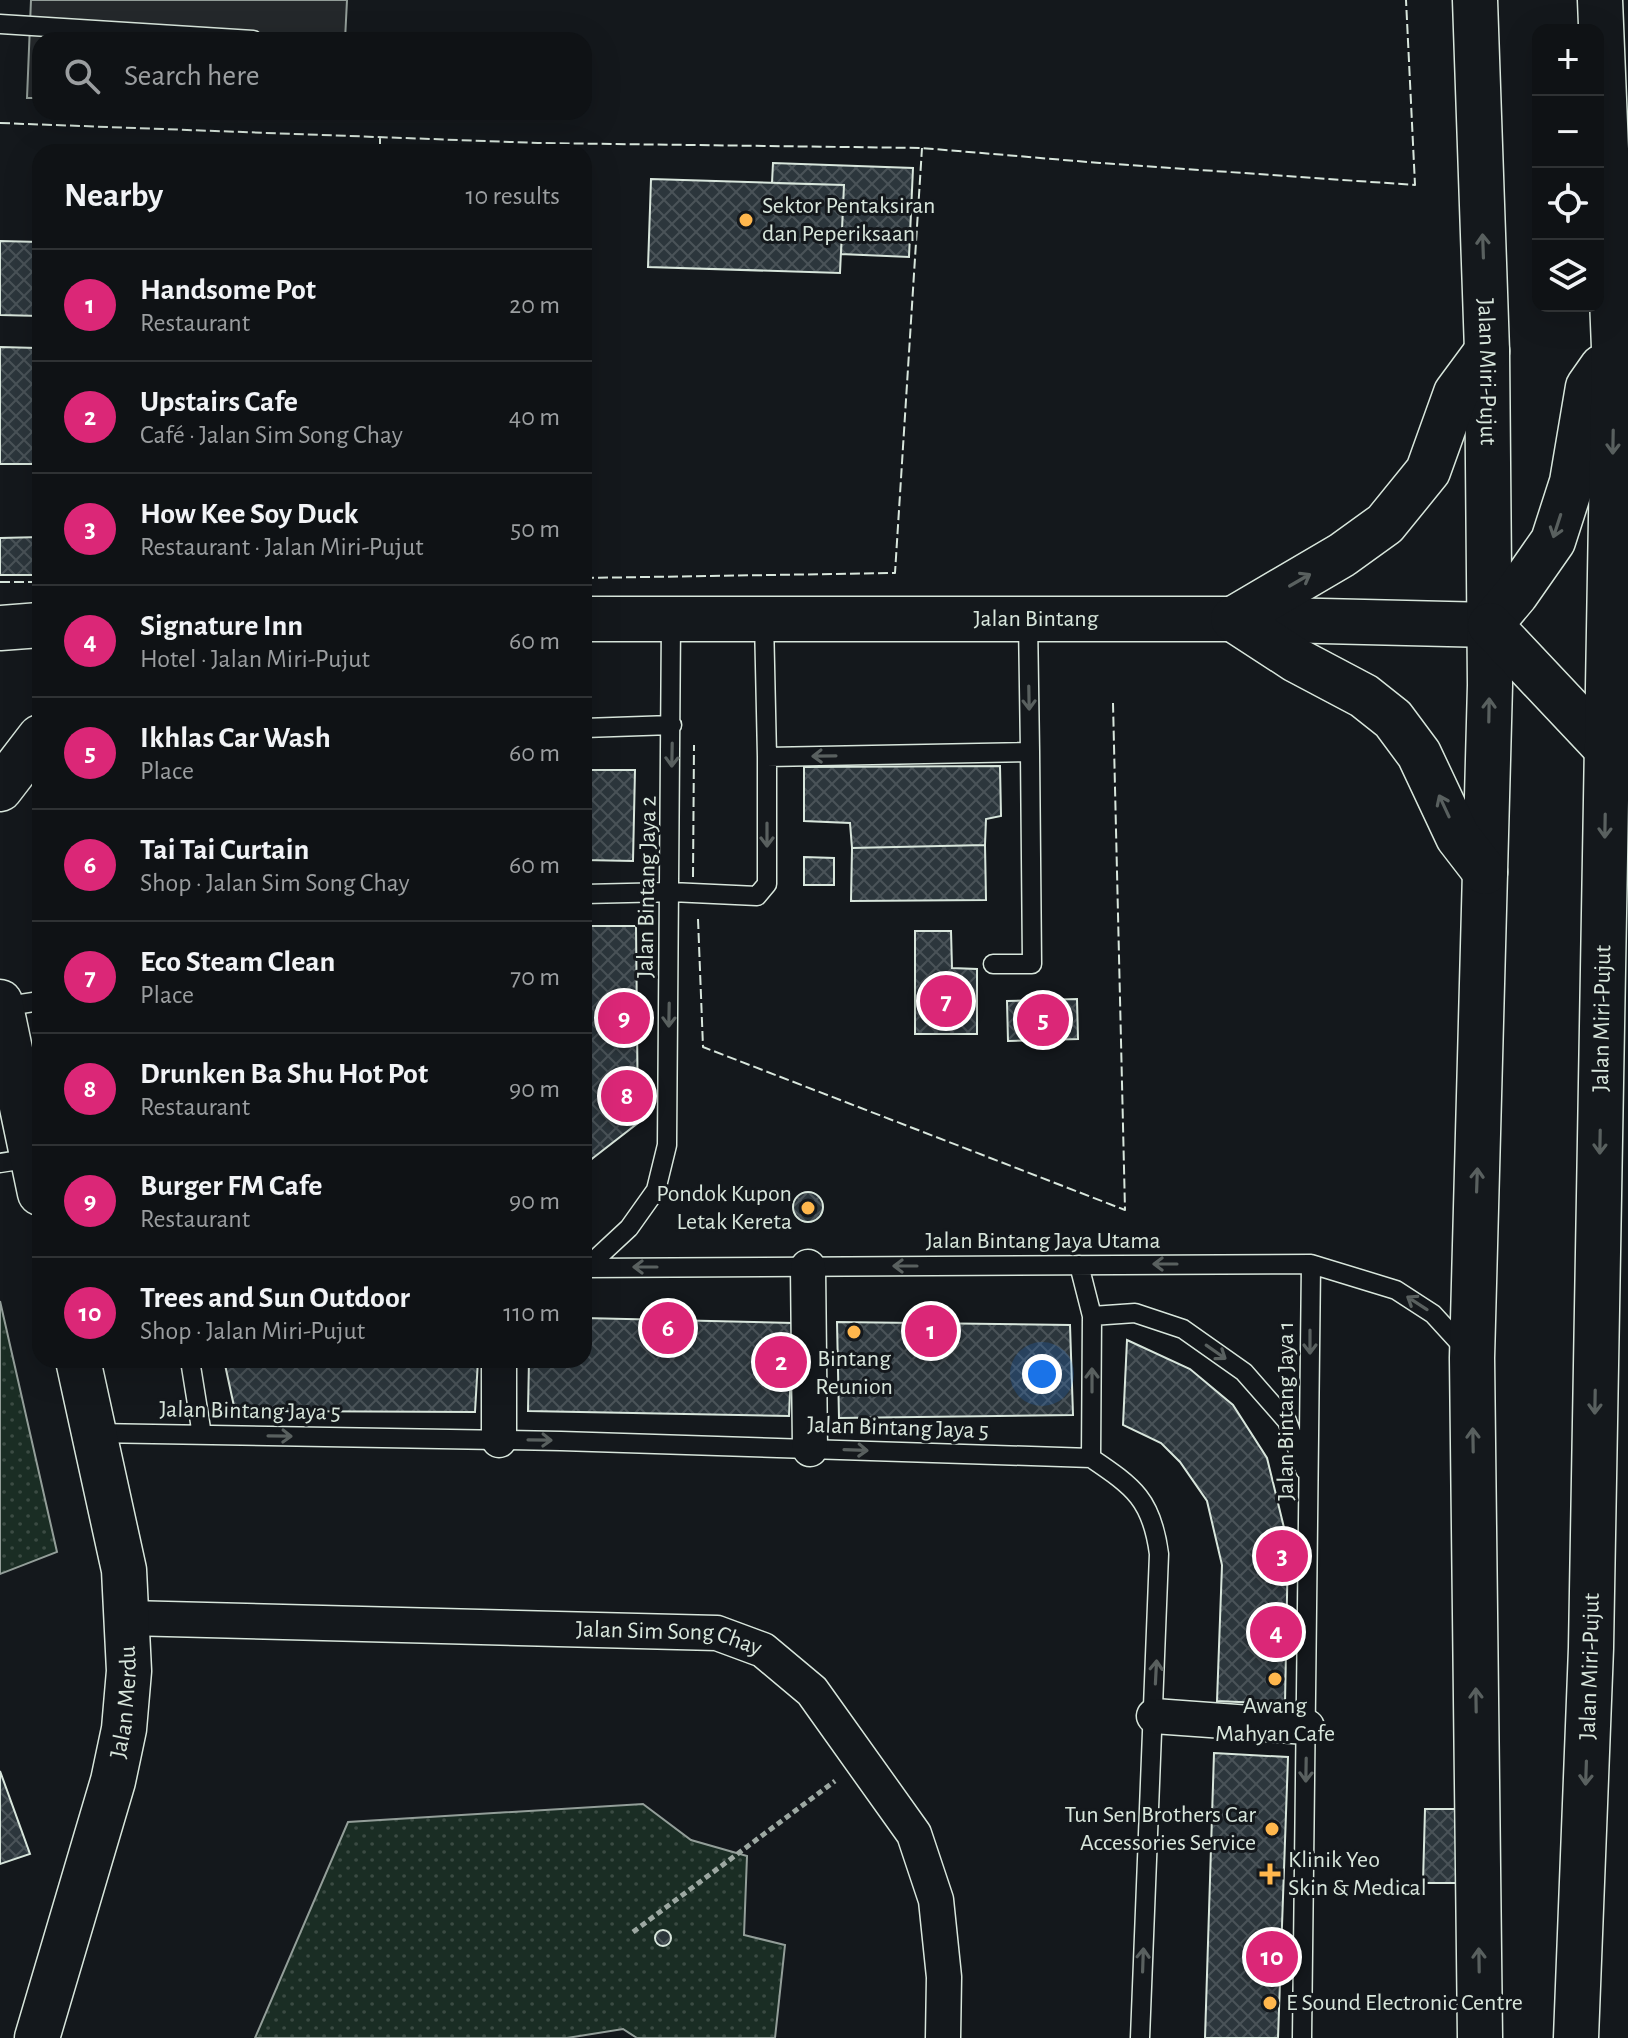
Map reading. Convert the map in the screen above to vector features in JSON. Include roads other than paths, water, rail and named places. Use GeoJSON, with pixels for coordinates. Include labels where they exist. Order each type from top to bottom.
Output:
{"type":"FeatureCollection","features":[{"type":"Feature","properties":{"kind":"main road","name":"Jalan Miri-Pujut"},"geometry":{"type":"LineString","coordinates":[[1475,0],[1487,351],[1490,625],[1472,1358],[1480,2038]]}},
{"type":"Feature","properties":{"kind":"main road","name":"Jalan Miri-Pujut"},"geometry":{"type":"LineString","coordinates":[[1576,2038],[1591,1616],[1614,348],[1600,0]]}},
{"type":"Feature","properties":{"kind":"main road"},"geometry":{"type":"LineString","coordinates":[[1606,748],[1490,625],[1553,541],[1572,482],[1588,387],[1614,348]]}},
{"type":"Feature","properties":{"kind":"main road"},"geometry":{"type":"LineString","coordinates":[[1485,872],[1458,837],[1419,754],[1393,719],[1364,696],[1296,660],[1233,619],[1342,555],[1385,524],[1428,471],[1456,393],[1487,351]]}},
{"type":"Feature","properties":{"kind":"main road","name":"Jalan Bintang"},"geometry":{"type":"LineString","coordinates":[[592,619],[1233,619],[1490,625]]}},
{"type":"Feature","properties":{"kind":"main road"},"geometry":{"type":"LineString","coordinates":[[0,628],[32,626]]}},
{"type":"Feature","properties":{"kind":"main road"},"geometry":{"type":"LineString","coordinates":[[0,789],[32,747]]}},
{"type":"Feature","properties":{"kind":"main road"},"geometry":{"type":"LineString","coordinates":[[0,1005],[19,1062],[24,1171]]}},
{"type":"Feature","properties":{"kind":"main road","name":"Jalan Merdu"},"geometry":{"type":"LineString","coordinates":[[37,2038],[113,1781],[124,1729],[129,1671],[124,1570],[80,1368]]}},
{"type":"Feature","properties":{"kind":"street"},"geometry":{"type":"LineString","coordinates":[[808,1267],[810,1449]]}},
{"type":"Feature","properties":{"kind":"street"},"geometry":{"type":"LineString","coordinates":[[499,1368],[499,1440]]}},
{"type":"Feature","properties":{"kind":"street","name":"Jalan Sim Song Chay"},"geometry":{"type":"LineString","coordinates":[[128,1618],[717,1633],[763,1650],[812,1691],[914,1834],[936,1900],[944,1977],[943,2038]]}},
{"type":"Feature","properties":{"kind":"street"},"geometry":{"type":"LineString","coordinates":[[1154,1716],[1307,1727]]}},
{"type":"Feature","properties":{"kind":"lane"},"geometry":{"type":"LineString","coordinates":[[0,24],[126,32]]}},
{"type":"Feature","properties":{"kind":"lane"},"geometry":{"type":"LineString","coordinates":[[592,894],[671,892],[757,896],[767,884],[764,620]]}},
{"type":"Feature","properties":{"kind":"lane"},"geometry":{"type":"LineString","coordinates":[[993,964],[1032,964],[1028,620]]}},
{"type":"Feature","properties":{"kind":"lane","name":"Jalan Bintang Jaya 2"},"geometry":{"type":"LineString","coordinates":[[592,1262],[629,1228],[656,1190],[667,1145],[671,621]]}},
{"type":"Feature","properties":{"kind":"lane"},"geometry":{"type":"LineString","coordinates":[[592,728],[672,725]]}},
{"type":"Feature","properties":{"kind":"lane"},"geometry":{"type":"LineString","coordinates":[[767,757],[1030,752]]}},
{"type":"Feature","properties":{"kind":"lane"},"geometry":{"type":"LineString","coordinates":[[0,1005],[32,1002]]}},
{"type":"Feature","properties":{"kind":"lane","name":"Jalan Bintang Jaya Utama"},"geometry":{"type":"LineString","coordinates":[[592,1268],[1311,1264],[1396,1290],[1433,1314],[1472,1358]]}},
{"type":"Feature","properties":{"kind":"lane","name":"Jalan Bintang Jaya 1"},"geometry":{"type":"LineString","coordinates":[[1302,2038],[1311,1264]]}},
{"type":"Feature","properties":{"kind":"lane"},"geometry":{"type":"LineString","coordinates":[[1079,1265],[1092,1316],[1091,1458],[1129,1483],[1156,1527],[1160,1581],[1140,2038]]}},
{"type":"Feature","properties":{"kind":"lane"},"geometry":{"type":"LineString","coordinates":[[1092,1316],[1135,1313],[1183,1329],[1244,1372],[1287,1421],[1309,1481]]}},
{"type":"Feature","properties":{"kind":"lane"},"geometry":{"type":"LineString","coordinates":[[191,1368],[202,1435]]}},
{"type":"Feature","properties":{"kind":"lane","name":"Jalan Bintang Jaya 5"},"geometry":{"type":"LineString","coordinates":[[95,1433],[499,1440],[1091,1458]]}},
{"type":"Feature","properties":{"kind":"place","name":"Sektor Pentaksiran dan Peperiksaan"},"geometry":{"type":"Point","coordinates":[746,220]}},
{"type":"Feature","properties":{"kind":"place","name":"Eco Steam Clean"},"geometry":{"type":"Point","coordinates":[946,1001]}},
{"type":"Feature","properties":{"kind":"place","name":"Burger FM Cafe"},"geometry":{"type":"Point","coordinates":[624,1018]}},
{"type":"Feature","properties":{"kind":"place","name":"Ikhlas Car Wash"},"geometry":{"type":"Point","coordinates":[1043,1020]}},
{"type":"Feature","properties":{"kind":"place","name":"Drunken Ba Shu Hot Pot"},"geometry":{"type":"Point","coordinates":[627,1096]}},
{"type":"Feature","properties":{"kind":"place","name":"Pondok Kupon Letak Kereta"},"geometry":{"type":"Point","coordinates":[808,1208]}},
{"type":"Feature","properties":{"kind":"place","name":"Tai Tai Curtain"},"geometry":{"type":"Point","coordinates":[668,1328]}},
{"type":"Feature","properties":{"kind":"place","name":"Handsome Pot"},"geometry":{"type":"Point","coordinates":[931,1331]}},
{"type":"Feature","properties":{"kind":"place","name":"Bintang Reunion"},"geometry":{"type":"Point","coordinates":[854,1332]}},
{"type":"Feature","properties":{"kind":"place","name":"Upstairs Cafe"},"geometry":{"type":"Point","coordinates":[781,1362]}},
{"type":"Feature","properties":{"kind":"place","name":"How Kee Soy Duck"},"geometry":{"type":"Point","coordinates":[1282,1556]}},
{"type":"Feature","properties":{"kind":"place","name":"Signature Inn"},"geometry":{"type":"Point","coordinates":[1276,1632]}},
{"type":"Feature","properties":{"kind":"place","name":"Awang Mahyan Cafe"},"geometry":{"type":"Point","coordinates":[1275,1679]}},
{"type":"Feature","properties":{"kind":"place","name":"Tun Sen Brothers Car Accessories Service"},"geometry":{"type":"Point","coordinates":[1272,1829]}},
{"type":"Feature","properties":{"kind":"place","name":"Klinik Yeo Skin & Medical"},"geometry":{"type":"Point","coordinates":[1270,1874]}},
{"type":"Feature","properties":{"kind":"place","name":"Trees and Sun Outdoor"},"geometry":{"type":"Point","coordinates":[1272,1957]}},
{"type":"Feature","properties":{"kind":"place","name":"E Sound Electronic Centre"},"geometry":{"type":"Point","coordinates":[1270,2003]}}]}
